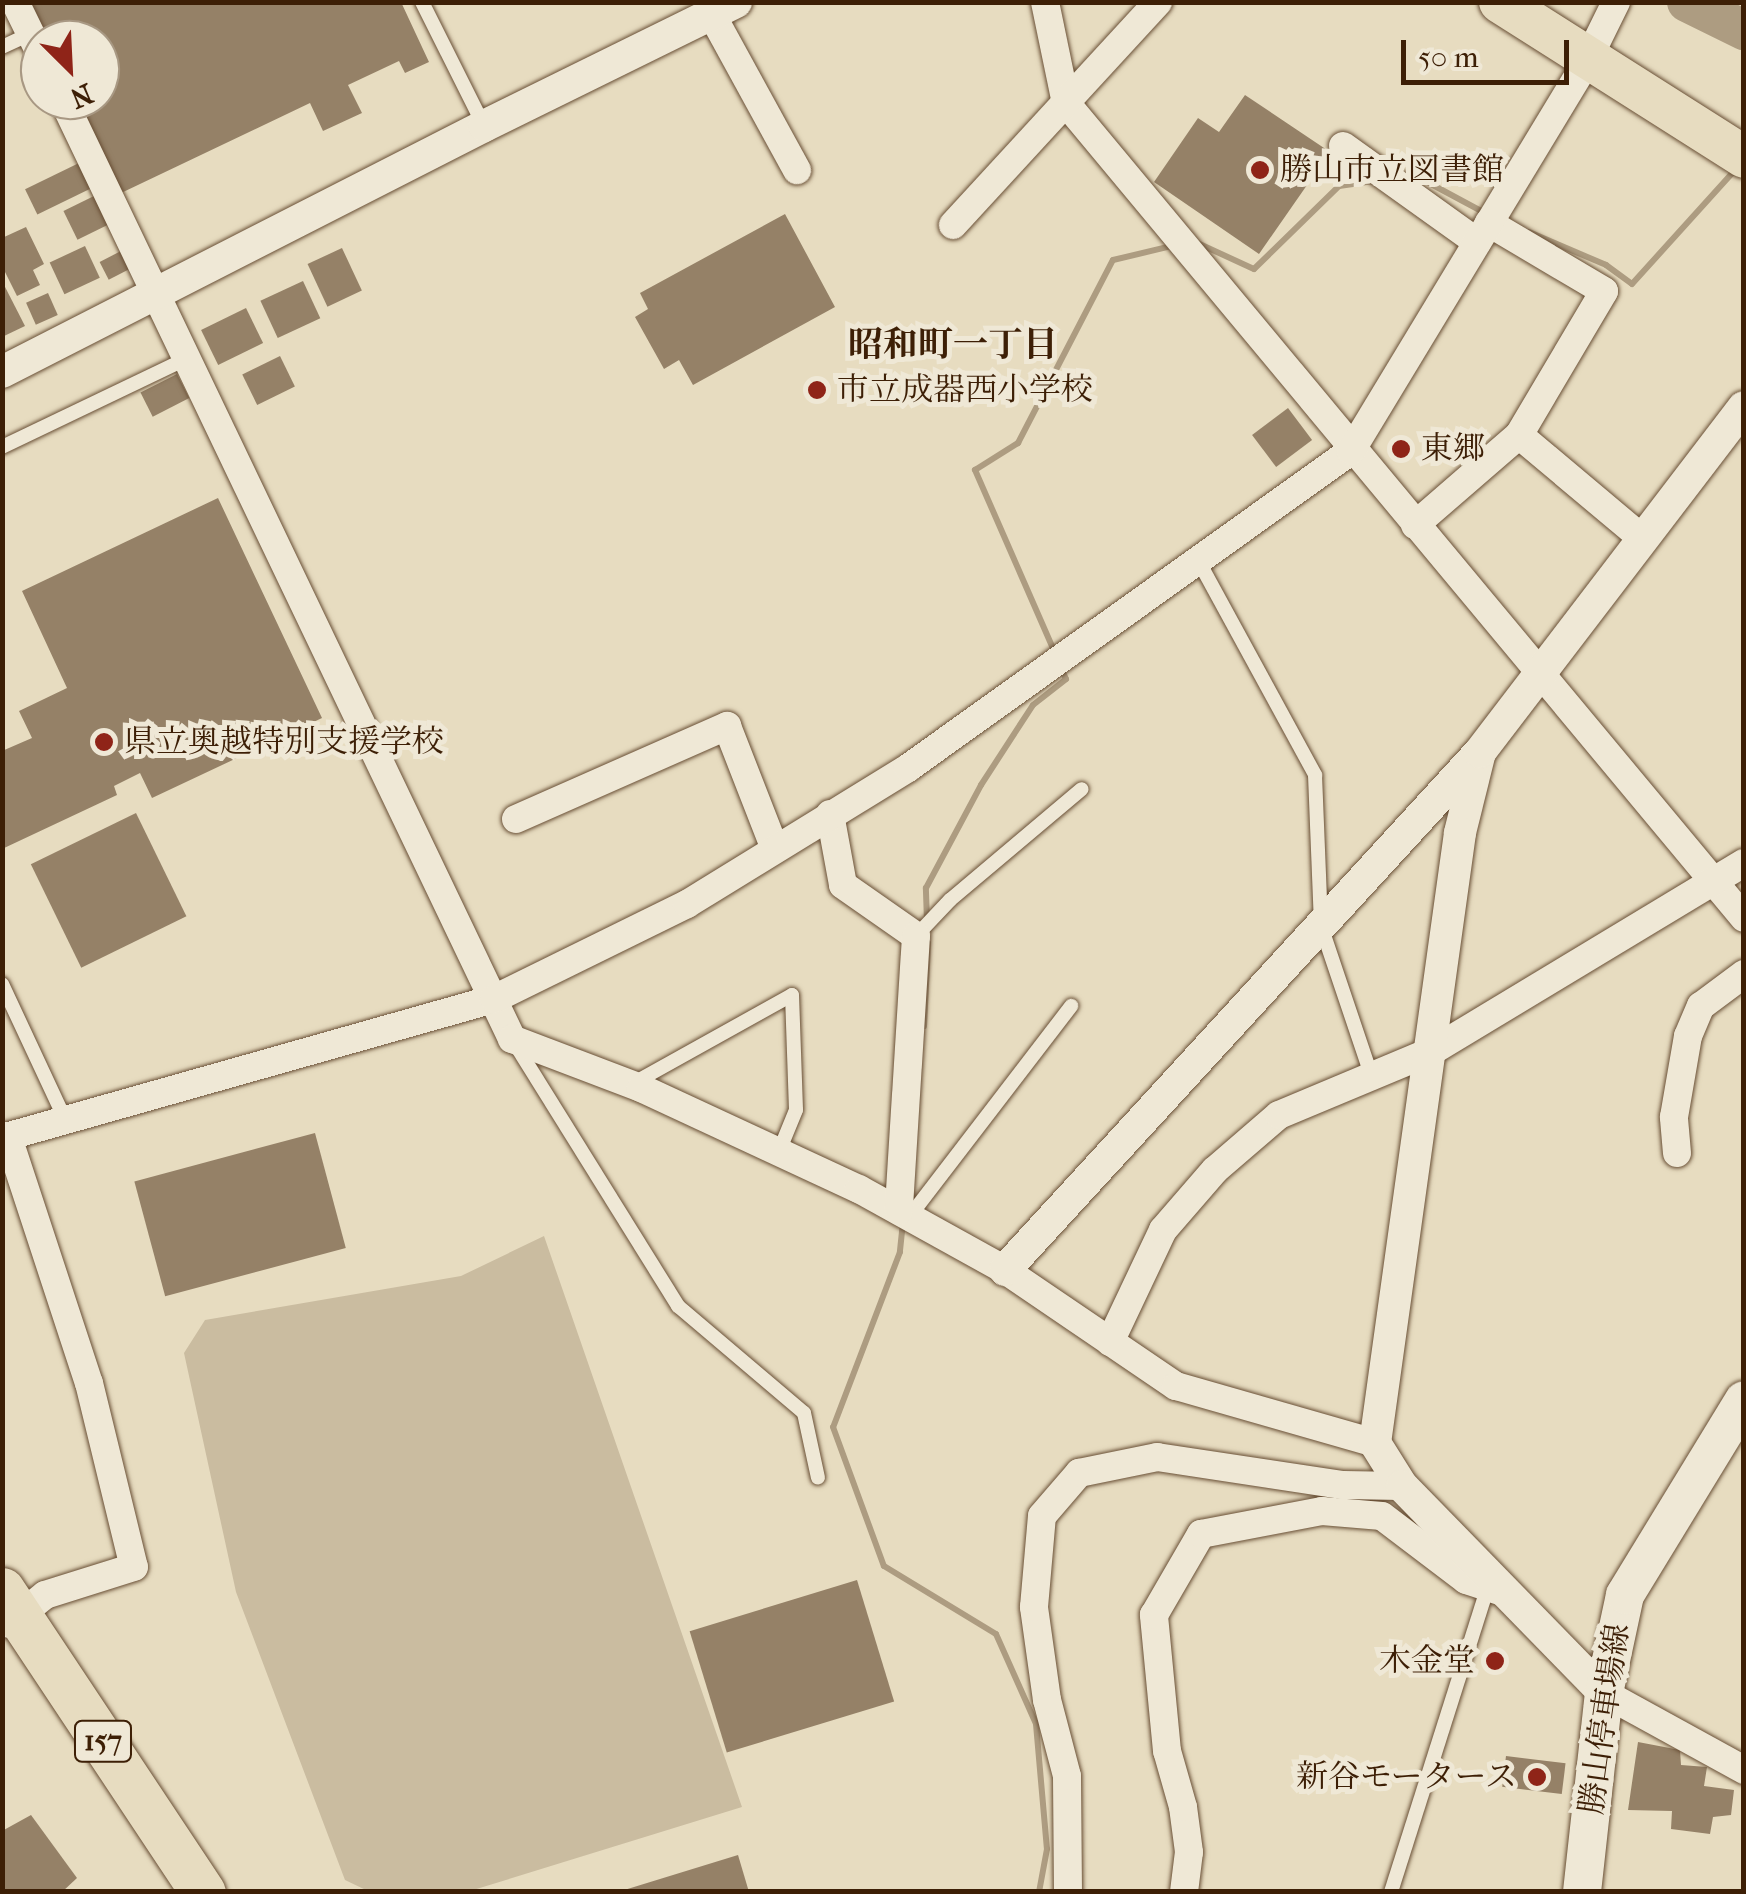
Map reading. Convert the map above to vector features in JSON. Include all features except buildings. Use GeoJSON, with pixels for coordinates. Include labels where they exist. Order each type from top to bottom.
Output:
{"type":"FeatureCollection","features":[{"type":"Feature","properties":{"kind":"highway","name":"157"},"geometry":{"type":"LineString","coordinates":[[7,1618],[173,1892]]}},
{"type":"Feature","properties":{"kind":"highway","name":"157"},"geometry":{"type":"LineString","coordinates":[[7,1618],[203,1892]]}},
{"type":"Feature","properties":{"kind":"main road"},"geometry":{"type":"LineString","coordinates":[[1500,2],[1744,157]]}},
{"type":"Feature","properties":{"kind":"main road","name":"勝山停車場線"},"geometry":{"type":"LineString","coordinates":[[1582,1892],[1604,1693],[1624,1596],[1744,1400]]}},
{"type":"Feature","properties":{"kind":"street"},"geometry":{"type":"LineString","coordinates":[[1045,2],[1066,103],[1351,451],[1542,672],[1744,918]]}},
{"type":"Feature","properties":{"kind":"street"},"geometry":{"type":"LineString","coordinates":[[953,224],[1158,2]]}},
{"type":"Feature","properties":{"kind":"street"},"geometry":{"type":"LineString","coordinates":[[7,1618],[45,1595],[134,1567],[89,1383],[5,1138],[494,999],[688,904],[908,768],[1351,451],[1588,59],[1616,2]]}},
{"type":"Feature","properties":{"kind":"street"},"geometry":{"type":"LineString","coordinates":[[2,372],[484,126],[724,9],[797,170]]}},
{"type":"Feature","properties":{"kind":"street"},"geometry":{"type":"LineString","coordinates":[[73,120],[512,1040],[631,1084],[780,1149],[904,1213],[1006,1270],[1176,1386],[1375,1443]]}},
{"type":"Feature","properties":{"kind":"street"},"geometry":{"type":"LineString","coordinates":[[1343,146],[1483,232],[1604,291],[1519,435],[1415,525]]}},
{"type":"Feature","properties":{"kind":"street"},"geometry":{"type":"LineString","coordinates":[[1006,1270],[1480,752],[1744,407]]}},
{"type":"Feature","properties":{"kind":"street"},"geometry":{"type":"LineString","coordinates":[[1519,435],[1643,538]]}},
{"type":"Feature","properties":{"kind":"street"},"geometry":{"type":"LineString","coordinates":[[516,819],[727,726],[775,849]]}},
{"type":"Feature","properties":{"kind":"street"},"geometry":{"type":"LineString","coordinates":[[1480,752],[1460,833],[1375,1443],[1402,1486],[1494,1589],[1604,1693],[1744,1770]]}},
{"type":"Feature","properties":{"kind":"street"},"geometry":{"type":"LineString","coordinates":[[830,814],[843,884],[916,936],[904,1213]]}},
{"type":"Feature","properties":{"kind":"street"},"geometry":{"type":"LineString","coordinates":[[1110,1342],[1164,1230],[1215,1170],[1279,1115],[1432,1052],[1744,863]]}},
{"type":"Feature","properties":{"kind":"street"},"geometry":{"type":"LineString","coordinates":[[1676,1153],[1674,1117],[1688,1036],[1701,1006],[1744,974]]}},
{"type":"Feature","properties":{"kind":"street"},"geometry":{"type":"LineString","coordinates":[[1068,1892],[1067,1776],[1047,1700],[1034,1607],[1042,1516],[1080,1473],[1157,1458],[1343,1485],[1402,1486]]}},
{"type":"Feature","properties":{"kind":"street"},"geometry":{"type":"LineString","coordinates":[[1184,1892],[1189,1852],[1183,1806],[1166,1751],[1154,1616],[1201,1534],[1322,1511],[1382,1516],[1466,1580],[1494,1589]]}},
{"type":"Feature","properties":{"kind":"lane"},"geometry":{"type":"LineString","coordinates":[[422,2],[484,126]]}},
{"type":"Feature","properties":{"kind":"lane"},"geometry":{"type":"LineString","coordinates":[[2,446],[188,358]]}},
{"type":"Feature","properties":{"kind":"lane"},"geometry":{"type":"LineString","coordinates":[[1198,560],[1315,775],[1321,926],[1370,1075]]}},
{"type":"Feature","properties":{"kind":"lane"},"geometry":{"type":"LineString","coordinates":[[916,936],[950,900],[1082,789]]}},
{"type":"Feature","properties":{"kind":"lane"},"geometry":{"type":"LineString","coordinates":[[2,984],[66,1122]]}},
{"type":"Feature","properties":{"kind":"lane"},"geometry":{"type":"LineString","coordinates":[[631,1084],[792,995],[796,1110],[780,1149]]}},
{"type":"Feature","properties":{"kind":"lane"},"geometry":{"type":"LineString","coordinates":[[904,1213],[1071,1006]]}},
{"type":"Feature","properties":{"kind":"lane"},"geometry":{"type":"LineString","coordinates":[[512,1040],[678,1306],[804,1413],[818,1478]]}},
{"type":"Feature","properties":{"kind":"lane"},"geometry":{"type":"LineString","coordinates":[[1391,1892],[1494,1589]]}},
{"type":"Feature","properties":{"kind":"shaded area"},"geometry":{"type":"Polygon","coordinates":[[[544,1236],[742,1807],[470,1891],[368,1891],[345,1880],[236,1592],[184,1353],[205,1320],[461,1276],[544,1236]]]}},
{"type":"Feature","properties":{"kind":"waterway"},"geometry":{"type":"LineString","coordinates":[[1687,2],[1744,30]]}},
{"type":"Feature","properties":{"kind":"waterway"},"geometry":{"type":"LineString","coordinates":[[1529,232],[1606,265],[1632,284],[1736,169]]}},
{"type":"Feature","properties":{"kind":"waterway"},"geometry":{"type":"LineString","coordinates":[[1402,178],[1416,176],[1485,213]]}},
{"type":"Feature","properties":{"kind":"waterway"},"geometry":{"type":"LineString","coordinates":[[1193,241],[1254,269],[1339,186],[1374,181]]}},
{"type":"Feature","properties":{"kind":"waterway"},"geometry":{"type":"LineString","coordinates":[[1055,653],[975,470],[1018,443],[1113,260],[1176,245]]}},
{"type":"Feature","properties":{"kind":"waterway"},"geometry":{"type":"LineString","coordinates":[[927,921],[926,888],[981,785],[1033,705],[1066,679],[1062,670]]}},
{"type":"Feature","properties":{"kind":"waterway"},"geometry":{"type":"LineString","coordinates":[[924,1026],[928,943]]}},
{"type":"Feature","properties":{"kind":"waterway"},"geometry":{"type":"LineString","coordinates":[[903,1222],[900,1252],[833,1427],[884,1566],[996,1634],[1036,1724],[1047,1849],[1039,1892]]}},
{"type":"Feature","properties":{"kind":"place","name":"勝山市立図書館"},"geometry":{"type":"Point","coordinates":[1260,170]}},
{"type":"Feature","properties":{"kind":"place","name":"市立成器西小学校"},"geometry":{"type":"Point","coordinates":[817,390]}},
{"type":"Feature","properties":{"kind":"place","name":"東郷"},"geometry":{"type":"Point","coordinates":[1401,449]}},
{"type":"Feature","properties":{"kind":"place","name":"県立奥越特別支援学校"},"geometry":{"type":"Point","coordinates":[104,742]}},
{"type":"Feature","properties":{"kind":"place","name":"木金堂"},"geometry":{"type":"Point","coordinates":[1495,1661]}},
{"type":"Feature","properties":{"kind":"place","name":"新谷モータース"},"geometry":{"type":"Point","coordinates":[1537,1777]}},
{"type":"Feature","properties":{"kind":"district","name":"昭和町一丁目"},"geometry":{"type":"Point","coordinates":[953,345]}}]}
